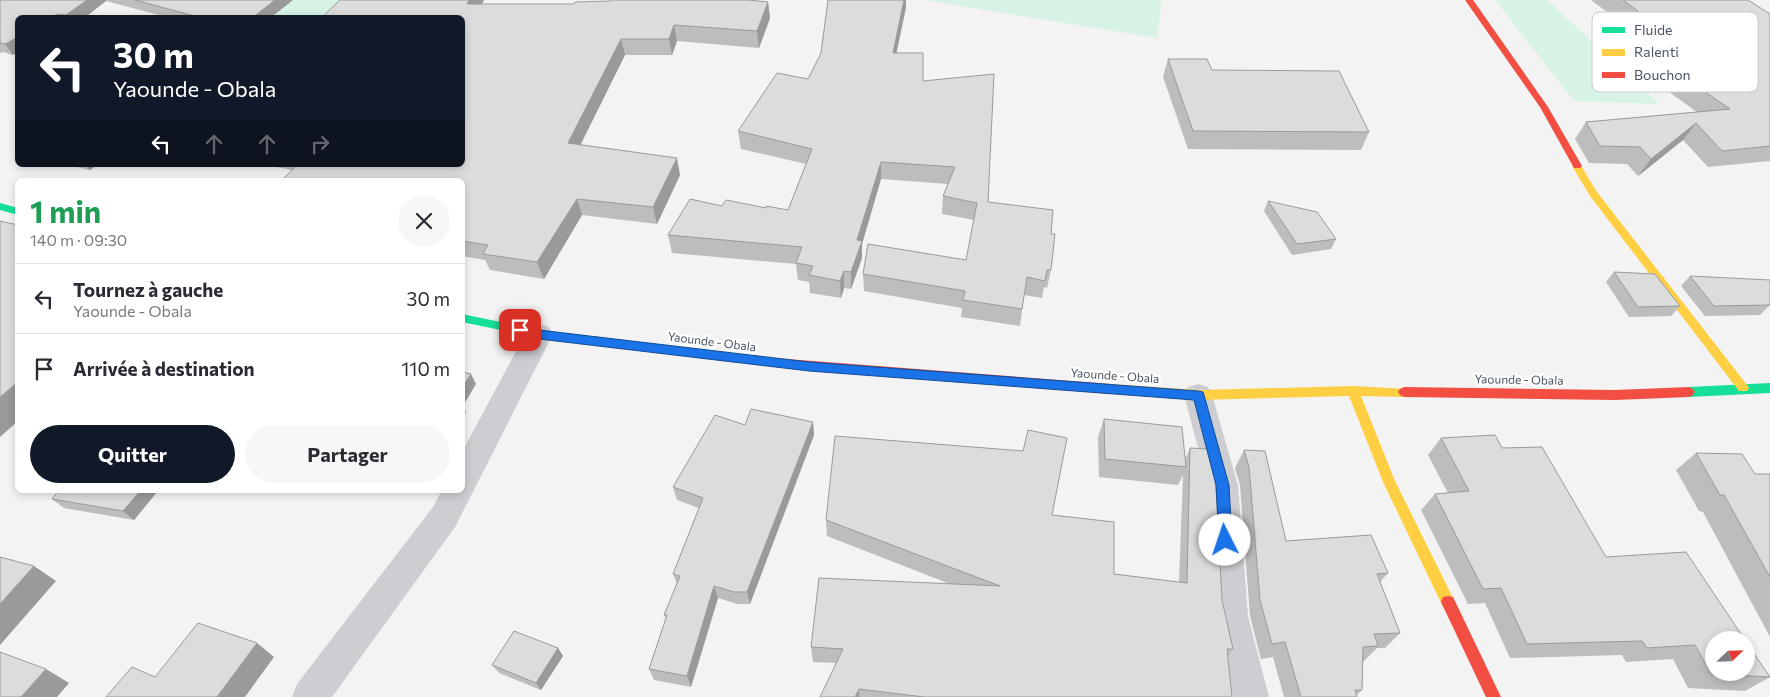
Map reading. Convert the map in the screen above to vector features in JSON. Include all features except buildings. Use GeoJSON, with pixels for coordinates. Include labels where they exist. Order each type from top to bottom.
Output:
{"type":"FeatureCollection","features":[{"type":"Feature","properties":{"kind":"main road"},"geometry":{"type":"LineString","coordinates":[[1469,0],[1544,107],[1593,194],[1743,388]]}},
{"type":"Feature","properties":{"kind":"main road"},"geometry":{"type":"LineString","coordinates":[[0,206],[15,211]]}},
{"type":"Feature","properties":{"kind":"main road","name":"Yaounde - Obala"},"geometry":{"type":"LineString","coordinates":[[465,319],[539,334],[809,366],[1198,395],[1353,391],[1615,394],[1770,388]]}},
{"type":"Feature","properties":{"kind":"main road"},"geometry":{"type":"LineString","coordinates":[[1353,391],[1389,482],[1494,697]]}},
{"type":"Feature","properties":{"kind":"street"},"geometry":{"type":"LineString","coordinates":[[465,476],[539,334]]}},
{"type":"Feature","properties":{"kind":"street"},"geometry":{"type":"LineString","coordinates":[[1198,395],[1223,485],[1231,616],[1251,697]]}},
{"type":"Feature","properties":{"kind":"street"},"geometry":{"type":"LineString","coordinates":[[310,697],[444,517],[456,493]]}},
{"type":"Feature","properties":{"kind":"green space"},"geometry":{"type":"Polygon","coordinates":[[[262,0],[400,0],[396,15],[258,15],[262,0]]]}},
{"type":"Feature","properties":{"kind":"green space"},"geometry":{"type":"Polygon","coordinates":[[[925,0],[1162,0],[1157,38],[925,0]]]}},
{"type":"Feature","properties":{"kind":"green space"},"geometry":{"type":"Polygon","coordinates":[[[1495,0],[1547,0],[1592,42],[1592,92],[1646,92],[1659,104],[1574,101],[1495,0]]]}},
{"type":"Feature","properties":{"kind":"traffic: fast"},"geometry":{"type":"LineString","coordinates":[[0,206],[15,211]]}},
{"type":"Feature","properties":{"kind":"traffic: fast"},"geometry":{"type":"LineString","coordinates":[[465,319],[539,334],[774,362]]}},
{"type":"Feature","properties":{"kind":"traffic: fast"},"geometry":{"type":"LineString","coordinates":[[1689,392],[1770,388]]}},
{"type":"Feature","properties":{"kind":"traffic: slow"},"geometry":{"type":"LineString","coordinates":[[1577,166],[1593,194],[1743,388]]}},
{"type":"Feature","properties":{"kind":"traffic: slow"},"geometry":{"type":"LineString","coordinates":[[1111,389],[1198,395],[1353,391],[1404,392]]}},
{"type":"Feature","properties":{"kind":"traffic: slow"},"geometry":{"type":"LineString","coordinates":[[1353,391],[1389,482],[1448,602]]}},
{"type":"Feature","properties":{"kind":"traffic: jam"},"geometry":{"type":"LineString","coordinates":[[1469,0],[1544,107],[1577,166]]}},
{"type":"Feature","properties":{"kind":"traffic: jam"},"geometry":{"type":"LineString","coordinates":[[774,362],[1111,389]]}},
{"type":"Feature","properties":{"kind":"traffic: jam"},"geometry":{"type":"LineString","coordinates":[[1404,392],[1615,395],[1689,392]]}},
{"type":"Feature","properties":{"kind":"traffic: jam"},"geometry":{"type":"LineString","coordinates":[[1448,602],[1494,697]]}},
{"type":"Feature","properties":{"kind":"route"},"geometry":{"type":"LineString","coordinates":[[520,330],[539,334],[809,366],[1198,395],[1223,485],[1225,540]]}}]}
